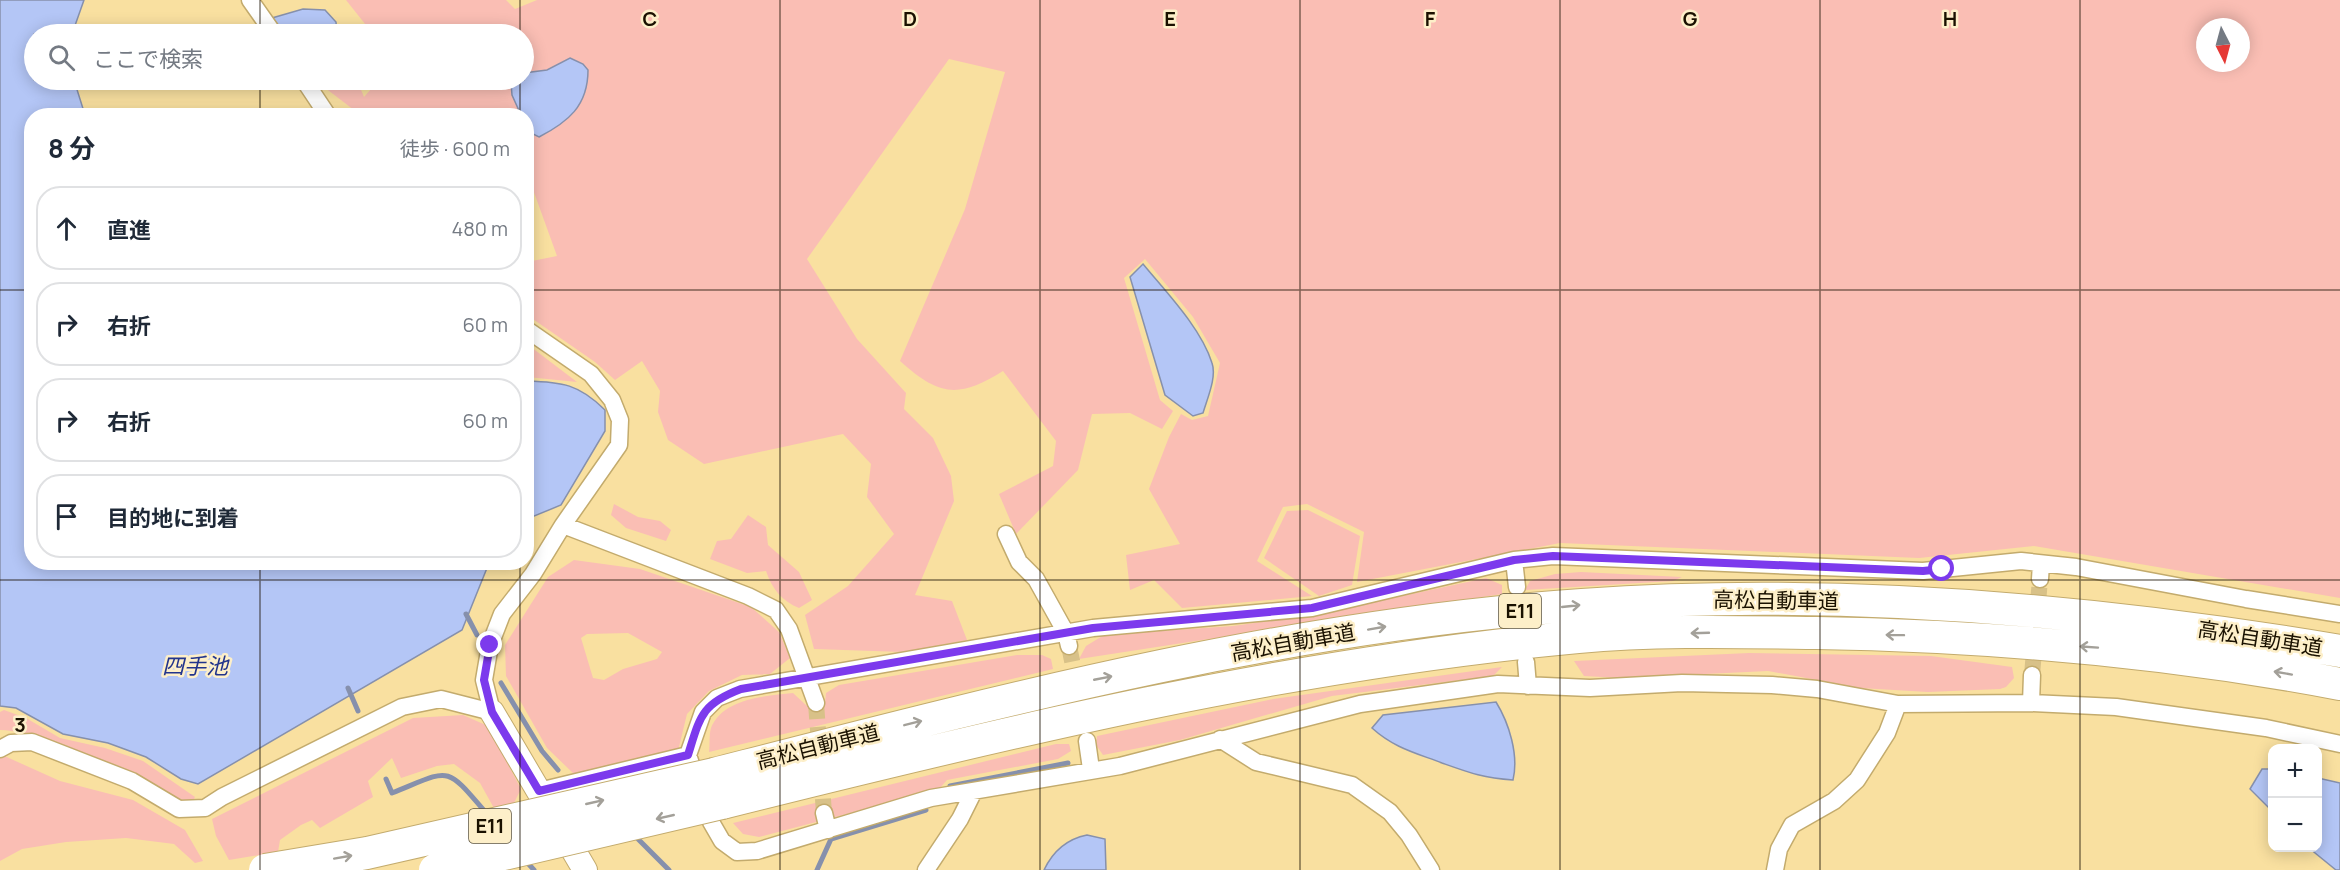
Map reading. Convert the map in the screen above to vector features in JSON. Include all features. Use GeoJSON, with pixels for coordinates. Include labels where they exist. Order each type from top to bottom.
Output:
{"type":"FeatureCollection","features":[{"type":"Feature","properties":{"kind":"highway","name":"高松自動車道"},"geometry":{"type":"LineString","coordinates":[[265,870],[389,848],[714,774],[1076,684],[1400,624],[1581,605],[1752,598],[1933,604],[2121,619],[2340,651]]}},
{"type":"Feature","properties":{"kind":"highway","name":"高松自動車道"},"geometry":{"type":"LineString","coordinates":[[435,870],[1075,717],[1240,684],[1401,658],[1581,636],[1745,632],[1927,635],[2113,649],[2278,672],[2340,684]]}},
{"type":"Feature","properties":{"kind":"street"},"geometry":{"type":"LineString","coordinates":[[250,0],[267,24]]}},
{"type":"Feature","properties":{"kind":"street"},"geometry":{"type":"LineString","coordinates":[[311,90],[323,108]]}},
{"type":"Feature","properties":{"kind":"street"},"geometry":{"type":"LineString","coordinates":[[534,335],[591,374],[612,400],[620,420],[619,445],[563,525],[533,574],[502,614],[490,645],[484,680],[492,712],[585,870]]}},
{"type":"Feature","properties":{"kind":"street"},"geometry":{"type":"LineString","coordinates":[[563,525],[748,596],[776,610],[789,629],[816,703]]}},
{"type":"Feature","properties":{"kind":"street"},"geometry":{"type":"LineString","coordinates":[[1006,534],[1019,562],[1036,579],[1067,640]]}},
{"type":"Feature","properties":{"kind":"street"},"geometry":{"type":"LineString","coordinates":[[2340,614],[2246,600],[2076,567],[2041,571],[2021,561],[1923,571],[1553,556],[1514,560],[1312,608],[1093,628],[1067,640],[741,689],[717,698],[703,712],[688,755],[711,822],[722,841],[737,852],[757,852],[931,798],[973,793],[1091,769],[1120,766],[1360,704],[1498,684],[1590,688],[1682,683],[1772,685],[1817,689],[1898,704],[2031,703],[2116,708],[2266,728],[2340,744]]}},
{"type":"Feature","properties":{"kind":"street"},"geometry":{"type":"LineString","coordinates":[[1514,560],[1517,587]]}},
{"type":"Feature","properties":{"kind":"street"},"geometry":{"type":"LineString","coordinates":[[1526,662],[1528,686]]}},
{"type":"Feature","properties":{"kind":"street"},"geometry":{"type":"LineString","coordinates":[[2031,703],[2032,675]]}},
{"type":"Feature","properties":{"kind":"street"},"geometry":{"type":"LineString","coordinates":[[0,749],[10,743],[32,742],[132,781],[179,809],[193,811],[205,808],[222,797],[402,707],[441,699],[492,712]]}},
{"type":"Feature","properties":{"kind":"street"},"geometry":{"type":"LineString","coordinates":[[1774,870],[1779,849],[1792,825],[1834,801],[1857,780],[1887,733],[1898,704]]}},
{"type":"Feature","properties":{"kind":"street"},"geometry":{"type":"LineString","coordinates":[[1220,739],[1256,762],[1352,785],[1390,812],[1409,835],[1431,870]]}},
{"type":"Feature","properties":{"kind":"street"},"geometry":{"type":"LineString","coordinates":[[1087,741],[1091,769]]}},
{"type":"Feature","properties":{"kind":"street"},"geometry":{"type":"LineString","coordinates":[[539,791],[688,755]]}},
{"type":"Feature","properties":{"kind":"street"},"geometry":{"type":"LineString","coordinates":[[926,870],[960,819],[973,793]]}},
{"type":"Feature","properties":{"kind":"street"},"geometry":{"type":"LineString","coordinates":[[824,813],[828,830]]}},
{"type":"Feature","properties":{"kind":"shaded area"},"geometry":{"type":"Polygon","coordinates":[[[346,0],[506,0],[515,9],[537,0],[2340,0],[2340,598],[2034,546],[1919,558],[1560,543],[1357,582],[1364,532],[1307,504],[1283,507],[1257,561],[1312,596],[1182,608],[1154,580],[1130,590],[1126,555],[1180,544],[1149,489],[1169,437],[1181,414],[1192,420],[1208,416],[1220,363],[1193,317],[1145,259],[1124,278],[1160,400],[1173,411],[1162,429],[1130,413],[1092,414],[1078,470],[1016,534],[999,494],[1053,466],[1056,441],[1003,371],[973,386],[949,390],[926,381],[900,361],[965,209],[1005,72],[949,59],[807,259],[857,339],[906,393],[904,409],[933,438],[951,476],[954,501],[915,595],[952,601],[967,640],[903,652],[814,649],[805,615],[848,586],[894,534],[867,497],[871,464],[843,434],[704,464],[668,440],[658,412],[660,391],[642,361],[615,380],[595,362],[534,320],[534,261],[557,256],[534,192],[534,108],[351,108],[328,90],[361,90],[364,97],[370,90],[534,90],[534,24],[365,24],[346,0]]]}},
{"type":"Feature","properties":{"kind":"shaded area"},"geometry":{"type":"Polygon","coordinates":[[[534,349],[577,382],[534,378],[534,349]]]}},
{"type":"Feature","properties":{"kind":"shaded area"},"geometry":{"type":"Polygon","coordinates":[[[614,504],[638,517],[660,521],[671,530],[666,541],[626,528],[611,515],[614,504]]]}},
{"type":"Feature","properties":{"kind":"shaded area"},"geometry":{"type":"Polygon","coordinates":[[[1308,510],[1360,536],[1352,585],[1319,596],[1264,558],[1287,511],[1308,510]]]}},
{"type":"Feature","properties":{"kind":"shaded area"},"geometry":{"type":"Polygon","coordinates":[[[748,515],[766,527],[768,545],[799,572],[812,600],[799,608],[778,594],[766,571],[747,573],[710,559],[717,541],[731,539],[748,515]]]}},
{"type":"Feature","properties":{"kind":"shaded area"},"geometry":{"type":"Polygon","coordinates":[[[574,560],[640,569],[751,607],[779,632],[790,658],[770,674],[742,675],[709,691],[687,714],[678,751],[574,774],[547,748],[506,676],[505,645],[548,577],[574,560]],[[628,633],[587,634],[581,638],[593,678],[604,680],[623,669],[657,659],[662,652],[628,633]]]}},
{"type":"Feature","properties":{"kind":"shaded area"},"geometry":{"type":"Polygon","coordinates":[[[1581,572],[1682,577],[1673,581],[1525,590],[1530,581],[1555,574],[1581,572]]]}},
{"type":"Feature","properties":{"kind":"shaded area"},"geometry":{"type":"Polygon","coordinates":[[[1486,578],[1502,585],[1502,594],[1079,659],[1086,646],[1104,635],[1233,626],[1324,613],[1486,578]]]}},
{"type":"Feature","properties":{"kind":"shaded area"},"geometry":{"type":"Polygon","coordinates":[[[1749,653],[1931,656],[2012,667],[2014,678],[2006,687],[2000,689],[1928,692],[1860,688],[1768,671],[1621,678],[1584,676],[1574,661],[1749,653]]]}},
{"type":"Feature","properties":{"kind":"shaded area"},"geometry":{"type":"Polygon","coordinates":[[[1017,655],[1042,655],[1051,659],[1053,669],[709,752],[710,730],[717,718],[725,710],[746,700],[793,693],[807,706],[825,703],[826,693],[839,685],[1017,655]]]}},
{"type":"Feature","properties":{"kind":"shaded area"},"geometry":{"type":"Polygon","coordinates":[[[1502,667],[1493,676],[1332,696],[1180,740],[1103,755],[1096,745],[1097,736],[1273,699],[1502,667]]]}},
{"type":"Feature","properties":{"kind":"shaded area"},"geometry":{"type":"Polygon","coordinates":[[[4,710],[26,718],[60,738],[105,748],[143,761],[195,797],[192,803],[177,800],[125,771],[90,755],[33,735],[0,730],[0,712],[4,710]]]}},
{"type":"Feature","properties":{"kind":"shaded area"},"geometry":{"type":"Polygon","coordinates":[[[463,715],[488,726],[521,789],[513,805],[495,810],[480,783],[454,764],[437,766],[401,778],[392,758],[368,781],[373,797],[320,828],[312,820],[301,825],[280,840],[278,852],[229,860],[216,836],[212,819],[413,718],[463,715]]]}},
{"type":"Feature","properties":{"kind":"shaded area"},"geometry":{"type":"Polygon","coordinates":[[[1056,744],[1069,744],[1071,751],[1058,759],[947,780],[938,790],[759,837],[743,834],[733,823],[1056,744]]]}},
{"type":"Feature","properties":{"kind":"shaded area"},"geometry":{"type":"Polygon","coordinates":[[[0,754],[60,781],[133,800],[185,830],[203,861],[195,863],[174,844],[126,838],[66,842],[22,849],[0,861],[0,754]]]}},
{"type":"Feature","properties":{"kind":"water","name":"四手池"},"geometry":{"type":"Polygon","coordinates":[[[0,0],[84,0],[76,24],[24,24],[24,90],[77,90],[83,108],[24,108],[24,570],[486,570],[462,630],[198,784],[181,779],[146,757],[108,743],[63,734],[16,708],[0,706],[0,0]]]}},
{"type":"Feature","properties":{"kind":"water"},"geometry":{"type":"Polygon","coordinates":[[[303,9],[325,10],[336,24],[276,24],[272,18],[303,9]]]}},
{"type":"Feature","properties":{"kind":"water"},"geometry":{"type":"Polygon","coordinates":[[[570,58],[583,64],[588,70],[587,83],[580,103],[567,119],[539,137],[534,134],[534,108],[518,108],[512,90],[534,90],[534,72],[547,70],[570,58]]]}},
{"type":"Feature","properties":{"kind":"water"},"geometry":{"type":"Polygon","coordinates":[[[1143,264],[1182,311],[1207,350],[1212,363],[1213,375],[1203,413],[1193,416],[1165,395],[1130,277],[1143,264]]]}},
{"type":"Feature","properties":{"kind":"water"},"geometry":{"type":"Polygon","coordinates":[[[534,381],[569,386],[596,401],[605,410],[605,431],[561,505],[534,516],[534,381]]]}},
{"type":"Feature","properties":{"kind":"water"},"geometry":{"type":"Polygon","coordinates":[[[1496,702],[1512,740],[1515,760],[1513,780],[1493,778],[1461,770],[1423,756],[1397,745],[1372,728],[1383,715],[1496,702]]]}},
{"type":"Feature","properties":{"kind":"water"},"geometry":{"type":"Polygon","coordinates":[[[2262,769],[2268,769],[2268,807],[2250,789],[2262,769]]]}},
{"type":"Feature","properties":{"kind":"water"},"geometry":{"type":"Polygon","coordinates":[[[2322,779],[2340,783],[2340,870],[2336,870],[2314,852],[2322,852],[2322,779]]]}},
{"type":"Feature","properties":{"kind":"water"},"geometry":{"type":"Polygon","coordinates":[[[1087,835],[1105,839],[1106,870],[1044,870],[1061,847],[1073,839],[1087,835]]]}},
{"type":"Feature","properties":{"kind":"waterway"},"geometry":{"type":"LineString","coordinates":[[466,614],[477,635]]}},
{"type":"Feature","properties":{"kind":"waterway"},"geometry":{"type":"LineString","coordinates":[[501,683],[542,751],[558,770]]}},
{"type":"Feature","properties":{"kind":"waterway"},"geometry":{"type":"LineString","coordinates":[[348,688],[358,711]]}},
{"type":"Feature","properties":{"kind":"waterway"},"geometry":{"type":"LineString","coordinates":[[950,786],[1068,763]]}},
{"type":"Feature","properties":{"kind":"waterway"},"geometry":{"type":"LineString","coordinates":[[386,779],[392,793],[426,779],[446,776],[462,786],[487,814]]}},
{"type":"Feature","properties":{"kind":"waterway"},"geometry":{"type":"LineString","coordinates":[[817,870],[831,839],[926,810]]}},
{"type":"Feature","properties":{"kind":"waterway"},"geometry":{"type":"LineString","coordinates":[[634,835],[669,870]]}},
{"type":"Feature","properties":{"kind":"waterway"},"geometry":{"type":"LineString","coordinates":[[525,860],[534,870]]}},
{"type":"Feature","properties":{"kind":"tunnel"},"geometry":{"type":"LineString","coordinates":[[2032,675],[2040,579]]}},
{"type":"Feature","properties":{"kind":"tunnel"},"geometry":{"type":"LineString","coordinates":[[1069,646],[1078,690]]}},
{"type":"Feature","properties":{"kind":"tunnel"},"geometry":{"type":"LineString","coordinates":[[816,703],[824,813]]}},
{"type":"Feature","properties":{"kind":"route"},"geometry":{"type":"LineString","coordinates":[[490,645],[484,680],[492,712],[539,791],[688,755],[703,712],[717,698],[741,689],[902,663],[1093,628],[1312,608],[1514,560],[1553,556],[1923,571],[1942,569]]}}]}
